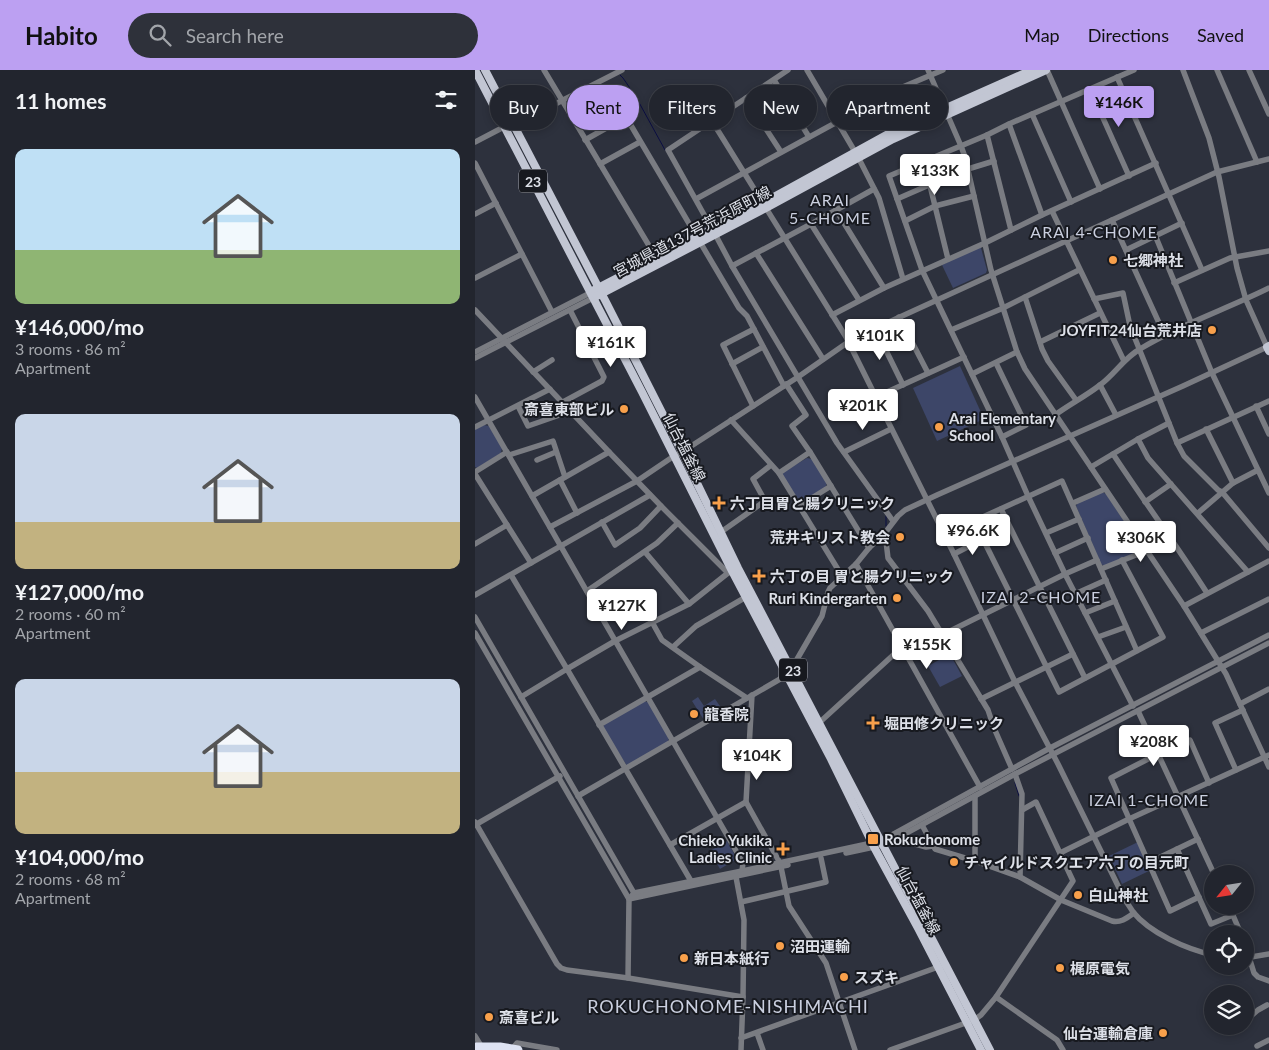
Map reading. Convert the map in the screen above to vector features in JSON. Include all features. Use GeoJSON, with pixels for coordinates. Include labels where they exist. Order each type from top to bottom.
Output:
{"type":"FeatureCollection","features":[{"type":"Feature","properties":{"kind":"highway"},"geometry":{"type":"LineString","coordinates":[[479,1047],[499,1047],[515,1050]]}},
{"type":"Feature","properties":{"kind":"main road","name":"仙台塩釜線"},"geometry":{"type":"LineString","coordinates":[[475,70],[490,95]]}},
{"type":"Feature","properties":{"kind":"main road","name":"仙台塩釜線"},"geometry":{"type":"LineString","coordinates":[[485,70],[491,85]]}},
{"type":"Feature","properties":{"kind":"main road","name":"宮城県道137号荒浜原町線"},"geometry":{"type":"LineString","coordinates":[[948,111],[1032,70]]}},
{"type":"Feature","properties":{"kind":"main road","name":"宮城県道137号荒浜原町線"},"geometry":{"type":"LineString","coordinates":[[948,111],[1047,70]]}},
{"type":"Feature","properties":{"kind":"main road","name":"仙台塩釜線"},"geometry":{"type":"LineString","coordinates":[[510,130],[592,295],[721,532],[733,570],[790,665],[971,1021],[990,1050]]}},
{"type":"Feature","properties":{"kind":"main road","name":"仙台塩釜線"},"geometry":{"type":"LineString","coordinates":[[511,130],[600,291],[746,597],[873,845],[942,965]]}},
{"type":"Feature","properties":{"kind":"main road","name":"宮城県道137号荒浜原町線"},"geometry":{"type":"LineString","coordinates":[[592,295],[856,155],[911,130]]}},
{"type":"Feature","properties":{"kind":"main road","name":"仙台塩釜線"},"geometry":{"type":"LineString","coordinates":[[971,1021],[981,1050]]}},
{"type":"Feature","properties":{"kind":"street"},"geometry":{"type":"LineString","coordinates":[[544,70],[658,261]]}},
{"type":"Feature","properties":{"kind":"street"},"geometry":{"type":"LineString","coordinates":[[557,103],[621,70]]}},
{"type":"Feature","properties":{"kind":"street"},"geometry":{"type":"LineString","coordinates":[[766,85],[788,70]]}},
{"type":"Feature","properties":{"kind":"street"},"geometry":{"type":"LineString","coordinates":[[807,70],[827,105]]}},
{"type":"Feature","properties":{"kind":"street"},"geometry":{"type":"LineString","coordinates":[[904,85],[929,73],[943,70]]}},
{"type":"Feature","properties":{"kind":"street"},"geometry":{"type":"LineString","coordinates":[[1047,70],[1100,189]]}},
{"type":"Feature","properties":{"kind":"street"},"geometry":{"type":"LineString","coordinates":[[1134,70],[889,176],[922,270],[1065,574],[1136,708],[1210,865]]}},
{"type":"Feature","properties":{"kind":"street"},"geometry":{"type":"LineString","coordinates":[[790,665],[795,661],[822,616],[828,592],[905,510],[1268,348],[1246,300],[1234,257],[1209,138],[1183,70]]}},
{"type":"Feature","properties":{"kind":"street"},"geometry":{"type":"LineString","coordinates":[[1217,70],[1257,162]]}},
{"type":"Feature","properties":{"kind":"street"},"geometry":{"type":"LineString","coordinates":[[1249,70],[1269,114]]}},
{"type":"Feature","properties":{"kind":"street"},"geometry":{"type":"LineString","coordinates":[[929,73],[934,85]]}},
{"type":"Feature","properties":{"kind":"street"},"geometry":{"type":"LineString","coordinates":[[1117,77],[1170,193],[1202,270]]}},
{"type":"Feature","properties":{"kind":"street"},"geometry":{"type":"LineString","coordinates":[[774,80],[809,137]]}},
{"type":"Feature","properties":{"kind":"street"},"geometry":{"type":"LineString","coordinates":[[1090,89],[1129,176]]}},
{"type":"Feature","properties":{"kind":"street"},"geometry":{"type":"LineString","coordinates":[[1032,114],[1071,202]]}},
{"type":"Feature","properties":{"kind":"street"},"geometry":{"type":"LineString","coordinates":[[585,140],[626,117],[739,308],[747,316],[785,385],[806,415],[792,426],[869,548]]}},
{"type":"Feature","properties":{"kind":"street"},"geometry":{"type":"LineString","coordinates":[[948,117],[961,146],[968,170],[992,274],[1017,352],[1025,369],[1221,664],[1267,756],[1269,767]]}},
{"type":"Feature","properties":{"kind":"street"},"geometry":{"type":"LineString","coordinates":[[1009,124],[1042,215]]}},
{"type":"Feature","properties":{"kind":"street"},"geometry":{"type":"LineString","coordinates":[[696,199],[827,127]]}},
{"type":"Feature","properties":{"kind":"street"},"geometry":{"type":"LineString","coordinates":[[475,142],[502,130]]}},
{"type":"Feature","properties":{"kind":"street"},"geometry":{"type":"LineString","coordinates":[[698,130],[668,150],[732,266],[837,443],[893,521]]}},
{"type":"Feature","properties":{"kind":"street"},"geometry":{"type":"LineString","coordinates":[[718,130],[848,342],[1015,682],[1050,748],[1124,898],[1134,913],[1149,927],[1167,938],[1204,952]]}},
{"type":"Feature","properties":{"kind":"street"},"geometry":{"type":"LineString","coordinates":[[767,130],[781,152]]}},
{"type":"Feature","properties":{"kind":"street"},"geometry":{"type":"LineString","coordinates":[[842,130],[879,198],[903,279]]}},
{"type":"Feature","properties":{"kind":"street"},"geometry":{"type":"LineString","coordinates":[[987,135],[1011,230]]}},
{"type":"Feature","properties":{"kind":"street"},"geometry":{"type":"LineString","coordinates":[[600,164],[640,142]]}},
{"type":"Feature","properties":{"kind":"street"},"geometry":{"type":"LineString","coordinates":[[550,527],[637,481],[848,342],[875,328],[1217,172],[1269,159]]}},
{"type":"Feature","properties":{"kind":"street"},"geometry":{"type":"LineString","coordinates":[[924,161],[948,259]]}},
{"type":"Feature","properties":{"kind":"street"},"geometry":{"type":"LineString","coordinates":[[897,199],[968,170],[994,162]]}},
{"type":"Feature","properties":{"kind":"street"},"geometry":{"type":"LineString","coordinates":[[475,163],[552,312]]}},
{"type":"Feature","properties":{"kind":"street"},"geometry":{"type":"LineString","coordinates":[[832,314],[922,270],[985,243],[1156,163]]}},
{"type":"Feature","properties":{"kind":"street"},"geometry":{"type":"LineString","coordinates":[[732,266],[874,189]]}},
{"type":"Feature","properties":{"kind":"street"},"geometry":{"type":"LineString","coordinates":[[905,221],[935,206],[974,196]]}},
{"type":"Feature","properties":{"kind":"street"},"geometry":{"type":"LineString","coordinates":[[475,214],[496,203]]}},
{"type":"Feature","properties":{"kind":"street"},"geometry":{"type":"LineString","coordinates":[[836,210],[884,288]]}},
{"type":"Feature","properties":{"kind":"street"},"geometry":{"type":"LineString","coordinates":[[1052,211],[1124,361]]}},
{"type":"Feature","properties":{"kind":"street"},"geometry":{"type":"LineString","coordinates":[[1112,220],[1165,336]]}},
{"type":"Feature","properties":{"kind":"street"},"geometry":{"type":"LineString","coordinates":[[1126,250],[1182,222]]}},
{"type":"Feature","properties":{"kind":"street"},"geometry":{"type":"LineString","coordinates":[[811,224],[859,300]]}},
{"type":"Feature","properties":{"kind":"street"},"geometry":{"type":"LineString","coordinates":[[1155,235],[1212,373],[1269,493]]}},
{"type":"Feature","properties":{"kind":"street"},"geometry":{"type":"LineString","coordinates":[[1174,283],[1234,257],[1269,251]]}},
{"type":"Feature","properties":{"kind":"street"},"geometry":{"type":"LineString","coordinates":[[756,253],[823,359]]}},
{"type":"Feature","properties":{"kind":"street"},"geometry":{"type":"LineString","coordinates":[[475,278],[522,254]]}},
{"type":"Feature","properties":{"kind":"street"},"geometry":{"type":"LineString","coordinates":[[951,330],[1003,308],[1079,270]]}},
{"type":"Feature","properties":{"kind":"street"},"geometry":{"type":"LineString","coordinates":[[1055,415],[1100,385],[1139,349],[1269,288]]}},
{"type":"Feature","properties":{"kind":"street"},"geometry":{"type":"LineString","coordinates":[[1094,299],[1123,293],[1130,326],[1177,442],[1185,456],[1218,490],[1223,492],[1269,548]]}},
{"type":"Feature","properties":{"kind":"street"},"geometry":{"type":"LineString","coordinates":[[475,352],[570,310],[592,295]]}},
{"type":"Feature","properties":{"kind":"street"},"geometry":{"type":"LineString","coordinates":[[475,358],[552,312],[592,295]]}},
{"type":"Feature","properties":{"kind":"street"},"geometry":{"type":"LineString","coordinates":[[1025,297],[1048,361],[1076,400]]}},
{"type":"Feature","properties":{"kind":"street"},"geometry":{"type":"LineString","coordinates":[[475,310],[678,524],[733,570],[689,604],[615,641],[521,697]]}},
{"type":"Feature","properties":{"kind":"street"},"geometry":{"type":"LineString","coordinates":[[563,402],[602,381],[604,377],[570,310]]}},
{"type":"Feature","properties":{"kind":"street"},"geometry":{"type":"LineString","coordinates":[[1040,342],[1100,313]]}},
{"type":"Feature","properties":{"kind":"street"},"geometry":{"type":"LineString","coordinates":[[899,317],[928,373]]}},
{"type":"Feature","properties":{"kind":"street"},"geometry":{"type":"LineString","coordinates":[[875,328],[903,385]]}},
{"type":"Feature","properties":{"kind":"street"},"geometry":{"type":"LineString","coordinates":[[753,329],[723,346],[753,406]]}},
{"type":"Feature","properties":{"kind":"street"},"geometry":{"type":"LineString","coordinates":[[732,364],[763,347]]}},
{"type":"Feature","properties":{"kind":"street"},"geometry":{"type":"LineString","coordinates":[[972,374],[1017,352]]}},
{"type":"Feature","properties":{"kind":"street"},"geometry":{"type":"LineString","coordinates":[[876,397],[964,357]]}},
{"type":"Feature","properties":{"kind":"street"},"geometry":{"type":"LineString","coordinates":[[533,372],[552,360]]}},
{"type":"Feature","properties":{"kind":"street"},"geometry":{"type":"LineString","coordinates":[[996,363],[1026,425],[1002,437]]}},
{"type":"Feature","properties":{"kind":"street"},"geometry":{"type":"LineString","coordinates":[[1100,385],[1116,415]]}},
{"type":"Feature","properties":{"kind":"street"},"geometry":{"type":"LineString","coordinates":[[475,427],[550,389]]}},
{"type":"Feature","properties":{"kind":"street"},"geometry":{"type":"LineString","coordinates":[[475,396],[743,863],[742,871],[736,877]]}},
{"type":"Feature","properties":{"kind":"street"},"geometry":{"type":"LineString","coordinates":[[1177,442],[1269,401]]}},
{"type":"Feature","properties":{"kind":"street"},"geometry":{"type":"LineString","coordinates":[[518,406],[528,426],[571,411]]}},
{"type":"Feature","properties":{"kind":"street"},"geometry":{"type":"LineString","coordinates":[[1256,406],[1269,434]]}},
{"type":"Feature","properties":{"kind":"street"},"geometry":{"type":"LineString","coordinates":[[731,420],[779,473],[842,576]]}},
{"type":"Feature","properties":{"kind":"street"},"geometry":{"type":"LineString","coordinates":[[1091,467],[1169,423]]}},
{"type":"Feature","properties":{"kind":"street"},"geometry":{"type":"LineString","coordinates":[[844,452],[891,429]]}},
{"type":"Feature","properties":{"kind":"street"},"geometry":{"type":"LineString","coordinates":[[1207,429],[1233,483]]}},
{"type":"Feature","properties":{"kind":"street"},"geometry":{"type":"LineString","coordinates":[[1138,439],[1148,458],[1248,572]]}},
{"type":"Feature","properties":{"kind":"street"},"geometry":{"type":"LineString","coordinates":[[531,563],[475,473],[508,453],[553,441],[562,478],[577,513]]}},
{"type":"Feature","properties":{"kind":"street"},"geometry":{"type":"LineString","coordinates":[[537,460],[556,452]]}},
{"type":"Feature","properties":{"kind":"street"},"geometry":{"type":"LineString","coordinates":[[532,496],[609,452]]}},
{"type":"Feature","properties":{"kind":"street"},"geometry":{"type":"LineString","coordinates":[[779,473],[810,452]]}},
{"type":"Feature","properties":{"kind":"street"},"geometry":{"type":"LineString","coordinates":[[1113,454],[1207,593]]}},
{"type":"Feature","properties":{"kind":"street"},"geometry":{"type":"LineString","coordinates":[[721,532],[765,501],[753,479],[771,465]]}},
{"type":"Feature","properties":{"kind":"street"},"geometry":{"type":"LineString","coordinates":[[1197,513],[1233,483],[1258,470]]}},
{"type":"Feature","properties":{"kind":"street"},"geometry":{"type":"LineString","coordinates":[[1121,560],[1163,637],[1137,651],[1059,692],[974,521],[1062,481],[1137,651]]}},
{"type":"Feature","properties":{"kind":"street"},"geometry":{"type":"LineString","coordinates":[[1145,502],[1171,484]]}},
{"type":"Feature","properties":{"kind":"street"},"geometry":{"type":"LineString","coordinates":[[799,506],[831,486]]}},
{"type":"Feature","properties":{"kind":"street"},"geometry":{"type":"LineString","coordinates":[[1073,503],[1105,489]]}},
{"type":"Feature","properties":{"kind":"street"},"geometry":{"type":"LineString","coordinates":[[475,595],[650,495]]}},
{"type":"Feature","properties":{"kind":"street"},"geometry":{"type":"LineString","coordinates":[[602,522],[615,545],[640,528],[661,506]]}},
{"type":"Feature","properties":{"kind":"street"},"geometry":{"type":"LineString","coordinates":[[1001,509],[1085,678]]}},
{"type":"Feature","properties":{"kind":"street"},"geometry":{"type":"LineString","coordinates":[[1046,533],[1079,519]]}},
{"type":"Feature","properties":{"kind":"street"},"geometry":{"type":"LineString","coordinates":[[587,591],[657,544],[678,524]]}},
{"type":"Feature","properties":{"kind":"street"},"geometry":{"type":"LineString","coordinates":[[475,544],[507,525]]}},
{"type":"Feature","properties":{"kind":"street"},"geometry":{"type":"LineString","coordinates":[[885,533],[888,558],[928,611],[988,710],[1014,772],[1022,794],[1020,877]]}},
{"type":"Feature","properties":{"kind":"street"},"geometry":{"type":"LineString","coordinates":[[1101,569],[1146,551],[1169,535]]}},
{"type":"Feature","properties":{"kind":"street"},"geometry":{"type":"LineString","coordinates":[[1055,553],[1088,538]]}},
{"type":"Feature","properties":{"kind":"street"},"geometry":{"type":"LineString","coordinates":[[953,554],[983,539]]}},
{"type":"Feature","properties":{"kind":"street"},"geometry":{"type":"LineString","coordinates":[[645,552],[689,604]]}},
{"type":"Feature","properties":{"kind":"street"},"geometry":{"type":"LineString","coordinates":[[942,635],[1097,560]]}},
{"type":"Feature","properties":{"kind":"street"},"geometry":{"type":"LineString","coordinates":[[1184,606],[1269,561]]}},
{"type":"Feature","properties":{"kind":"street"},"geometry":{"type":"LineString","coordinates":[[856,564],[980,787]]}},
{"type":"Feature","properties":{"kind":"street"},"geometry":{"type":"LineString","coordinates":[[511,574],[691,881]]}},
{"type":"Feature","properties":{"kind":"street"},"geometry":{"type":"LineString","coordinates":[[1075,594],[1106,580]]}},
{"type":"Feature","properties":{"kind":"street"},"geometry":{"type":"LineString","coordinates":[[673,647],[696,626],[746,597]]}},
{"type":"Feature","properties":{"kind":"street"},"geometry":{"type":"LineString","coordinates":[[1201,633],[1269,599]]}},
{"type":"Feature","properties":{"kind":"street"},"geometry":{"type":"LineString","coordinates":[[1085,613],[1115,601]]}},
{"type":"Feature","properties":{"kind":"street"},"geometry":{"type":"LineString","coordinates":[[475,617],[634,893]]}},
{"type":"Feature","properties":{"kind":"street"},"geometry":{"type":"LineString","coordinates":[[652,622],[663,640],[700,667],[749,697]]}},
{"type":"Feature","properties":{"kind":"street"},"geometry":{"type":"LineString","coordinates":[[1098,638],[1125,627]]}},
{"type":"Feature","properties":{"kind":"street"},"geometry":{"type":"LineString","coordinates":[[475,632],[629,899],[628,978]]}},
{"type":"Feature","properties":{"kind":"street"},"geometry":{"type":"LineString","coordinates":[[1221,664],[1269,635]]}},
{"type":"Feature","properties":{"kind":"street"},"geometry":{"type":"LineString","coordinates":[[882,843],[980,787],[1053,755],[1136,708],[1221,664],[1269,643]]}},
{"type":"Feature","properties":{"kind":"street"},"geometry":{"type":"LineString","coordinates":[[819,722],[902,647]]}},
{"type":"Feature","properties":{"kind":"street"},"geometry":{"type":"LineString","coordinates":[[981,699],[1073,654]]}},
{"type":"Feature","properties":{"kind":"street"},"geometry":{"type":"LineString","coordinates":[[599,725],[700,667]]}},
{"type":"Feature","properties":{"kind":"street"},"geometry":{"type":"LineString","coordinates":[[578,796],[787,675]]}},
{"type":"Feature","properties":{"kind":"street"},"geometry":{"type":"LineString","coordinates":[[1236,770],[1215,723],[1268,691]]}},
{"type":"Feature","properties":{"kind":"street"},"geometry":{"type":"LineString","coordinates":[[749,697],[746,802],[781,865],[789,906],[826,964],[855,1050]]}},
{"type":"Feature","properties":{"kind":"street"},"geometry":{"type":"LineString","coordinates":[[629,899],[890,842],[975,796],[1050,748],[1136,708]]}},
{"type":"Feature","properties":{"kind":"street"},"geometry":{"type":"LineString","coordinates":[[1199,897],[1170,911],[1111,778],[1189,740],[1209,783]]}},
{"type":"Feature","properties":{"kind":"street"},"geometry":{"type":"LineString","coordinates":[[1060,853],[1129,819],[1267,756]]}},
{"type":"Feature","properties":{"kind":"street"},"geometry":{"type":"LineString","coordinates":[[565,774],[475,824],[557,964],[567,970],[743,997]]}},
{"type":"Feature","properties":{"kind":"street"},"geometry":{"type":"LineString","coordinates":[[975,796],[975,861]]}},
{"type":"Feature","properties":{"kind":"street"},"geometry":{"type":"LineString","coordinates":[[671,846],[746,802]]}},
{"type":"Feature","properties":{"kind":"street"},"geometry":{"type":"LineString","coordinates":[[890,1050],[971,1021],[981,1015],[996,997],[1073,881],[1036,802],[1022,810]]}},
{"type":"Feature","properties":{"kind":"street"},"geometry":{"type":"LineString","coordinates":[[922,824],[935,849],[1020,877],[1061,900],[1117,922],[1134,913]]}},
{"type":"Feature","properties":{"kind":"street"},"geometry":{"type":"LineString","coordinates":[[1148,863],[1198,839]]}},
{"type":"Feature","properties":{"kind":"street"},"geometry":{"type":"LineString","coordinates":[[908,842],[926,847],[933,846]]}},
{"type":"Feature","properties":{"kind":"street"},"geometry":{"type":"LineString","coordinates":[[629,899],[634,893],[742,871],[821,858],[873,845]]}},
{"type":"Feature","properties":{"kind":"street"},"geometry":{"type":"LineString","coordinates":[[1177,849],[1204,908]]}},
{"type":"Feature","properties":{"kind":"street"},"geometry":{"type":"LineString","coordinates":[[741,902],[826,882],[821,858]]}},
{"type":"Feature","properties":{"kind":"street"},"geometry":{"type":"LineString","coordinates":[[736,877],[744,920],[741,1050]]}},
{"type":"Feature","properties":{"kind":"street"},"geometry":{"type":"LineString","coordinates":[[1207,915],[1211,924],[1233,915],[1237,925]]}},
{"type":"Feature","properties":{"kind":"street"},"geometry":{"type":"LineString","coordinates":[[1254,957],[1269,954]]}},
{"type":"Feature","properties":{"kind":"street"},"geometry":{"type":"LineString","coordinates":[[741,1038],[942,965]]}},
{"type":"Feature","properties":{"kind":"street"},"geometry":{"type":"LineString","coordinates":[[1254,973],[1269,981]]}},
{"type":"Feature","properties":{"kind":"street"},"geometry":{"type":"LineString","coordinates":[[996,997],[1057,1040],[1063,1050]]}},
{"type":"Feature","properties":{"kind":"street"},"geometry":{"type":"LineString","coordinates":[[1254,1013],[1268,1006]]}},
{"type":"Feature","properties":{"kind":"street"},"geometry":{"type":"LineString","coordinates":[[757,1033],[763,1050]]}},
{"type":"Feature","properties":{"kind":"street"},"geometry":{"type":"LineString","coordinates":[[475,1036],[479,1047]]}},
{"type":"Feature","properties":{"kind":"street"},"geometry":{"type":"LineString","coordinates":[[1257,1046],[1269,1040]]}},
{"type":"Feature","properties":{"kind":"street"},"geometry":{"type":"LineString","coordinates":[[515,1050],[517,1044],[557,1050]]}},
{"type":"Feature","properties":{"kind":"shaded area"},"geometry":{"type":"Polygon","coordinates":[[[979,247],[981,248],[987,270],[986,273],[953,288],[942,265],[979,247]]]}},
{"type":"Feature","properties":{"kind":"shaded area"},"geometry":{"type":"Polygon","coordinates":[[[960,366],[984,419],[937,441],[913,388],[960,366]]]}},
{"type":"Feature","properties":{"kind":"shaded area"},"geometry":{"type":"Polygon","coordinates":[[[484,425],[489,426],[502,448],[501,453],[477,468],[475,467],[475,429],[484,425]]]}},
{"type":"Feature","properties":{"kind":"shaded area"},"geometry":{"type":"Polygon","coordinates":[[[807,458],[812,459],[827,483],[825,488],[803,502],[798,501],[783,476],[783,472],[807,458]]]}},
{"type":"Feature","properties":{"kind":"shaded area"},"geometry":{"type":"Polygon","coordinates":[[[1100,491],[1106,494],[1141,547],[1140,552],[1106,567],[1101,564],[1076,506],[1078,502],[1100,491]]]}},
{"type":"Feature","properties":{"kind":"shaded area"},"geometry":{"type":"Polygon","coordinates":[[[950,654],[962,676],[940,687],[928,666],[950,654]]]}},
{"type":"Feature","properties":{"kind":"shaded area"},"geometry":{"type":"Polygon","coordinates":[[[698,697],[704,706],[715,699],[722,709],[704,720],[692,701],[698,697]]]}},
{"type":"Feature","properties":{"kind":"shaded area"},"geometry":{"type":"Polygon","coordinates":[[[643,701],[648,702],[669,738],[668,742],[627,766],[603,728],[604,724],[643,701]]]}},
{"type":"Feature","properties":{"kind":"shaded area"},"geometry":{"type":"Polygon","coordinates":[[[727,841],[737,859],[720,869],[710,851],[727,841]]]}},
{"type":"Feature","properties":{"kind":"shaded area"},"geometry":{"type":"Polygon","coordinates":[[[1138,842],[1151,870],[1122,884],[1109,856],[1138,842]]]}},
{"type":"Feature","properties":{"kind":"waterway"},"geometry":{"type":"LineString","coordinates":[[620,75],[636,97],[665,150]]}},
{"type":"Feature","properties":{"kind":"waterway"},"geometry":{"type":"LineString","coordinates":[[886,516],[886,526]]}},
{"type":"Feature","properties":{"kind":"waterway"},"geometry":{"type":"LineString","coordinates":[[1015,783],[1019,796]]}},
{"type":"Feature","properties":{"kind":"place","name":"七郷神社"},"geometry":{"type":"Point","coordinates":[1113,260]}},
{"type":"Feature","properties":{"kind":"place","name":"JOYFIT24仙台荒井店"},"geometry":{"type":"Point","coordinates":[1212,330]}},
{"type":"Feature","properties":{"kind":"place","name":"斎喜東部ビル"},"geometry":{"type":"Point","coordinates":[624,409]}},
{"type":"Feature","properties":{"kind":"place","name":"Arai Elementary School"},"geometry":{"type":"Point","coordinates":[939,427]}},
{"type":"Feature","properties":{"kind":"place","name":"六丁目胃と腸クリニック"},"geometry":{"type":"Point","coordinates":[719,503]}},
{"type":"Feature","properties":{"kind":"place","name":"荒井キリスト教会"},"geometry":{"type":"Point","coordinates":[900,537]}},
{"type":"Feature","properties":{"kind":"place","name":"六丁の目 胃と腸クリニック"},"geometry":{"type":"Point","coordinates":[759,576]}},
{"type":"Feature","properties":{"kind":"place","name":"Ruri Kindergarten"},"geometry":{"type":"Point","coordinates":[897,598]}},
{"type":"Feature","properties":{"kind":"place","name":"龍香院"},"geometry":{"type":"Point","coordinates":[694,714]}},
{"type":"Feature","properties":{"kind":"place","name":"堀田修クリニック"},"geometry":{"type":"Point","coordinates":[873,723]}},
{"type":"Feature","properties":{"kind":"place","name":"Rokuchonome"},"geometry":{"type":"Point","coordinates":[873,839]}},
{"type":"Feature","properties":{"kind":"place","name":"Chieko Yukika Ladies Clinic"},"geometry":{"type":"Point","coordinates":[783,849]}},
{"type":"Feature","properties":{"kind":"place","name":"チャイルドスクエア六丁の目元町"},"geometry":{"type":"Point","coordinates":[954,862]}},
{"type":"Feature","properties":{"kind":"place","name":"白山神社"},"geometry":{"type":"Point","coordinates":[1078,895]}},
{"type":"Feature","properties":{"kind":"place","name":"沼田運輸"},"geometry":{"type":"Point","coordinates":[780,946]}},
{"type":"Feature","properties":{"kind":"place","name":"新日本紙行"},"geometry":{"type":"Point","coordinates":[684,958]}},
{"type":"Feature","properties":{"kind":"place","name":"梶原電気"},"geometry":{"type":"Point","coordinates":[1060,968]}},
{"type":"Feature","properties":{"kind":"place","name":"スズキ"},"geometry":{"type":"Point","coordinates":[844,977]}},
{"type":"Feature","properties":{"kind":"place","name":"斎喜ビル"},"geometry":{"type":"Point","coordinates":[489,1017]}},
{"type":"Feature","properties":{"kind":"place","name":"仙台運輸倉庫"},"geometry":{"type":"Point","coordinates":[1163,1033]}},
{"type":"Feature","properties":{"kind":"district","name":"ARAI 5-CHOME"},"geometry":{"type":"Point","coordinates":[830,208]}},
{"type":"Feature","properties":{"kind":"district","name":"ARAI 4-CHOME"},"geometry":{"type":"Point","coordinates":[1094,231]}},
{"type":"Feature","properties":{"kind":"district","name":"IZAI 2-CHOME"},"geometry":{"type":"Point","coordinates":[1041,596]}},
{"type":"Feature","properties":{"kind":"district","name":"IZAI 1-CHOME"},"geometry":{"type":"Point","coordinates":[1149,799]}},
{"type":"Feature","properties":{"kind":"district","name":"ROKUCHONOME-NISHIMACHI"},"geometry":{"type":"Point","coordinates":[728,1006]}}]}
